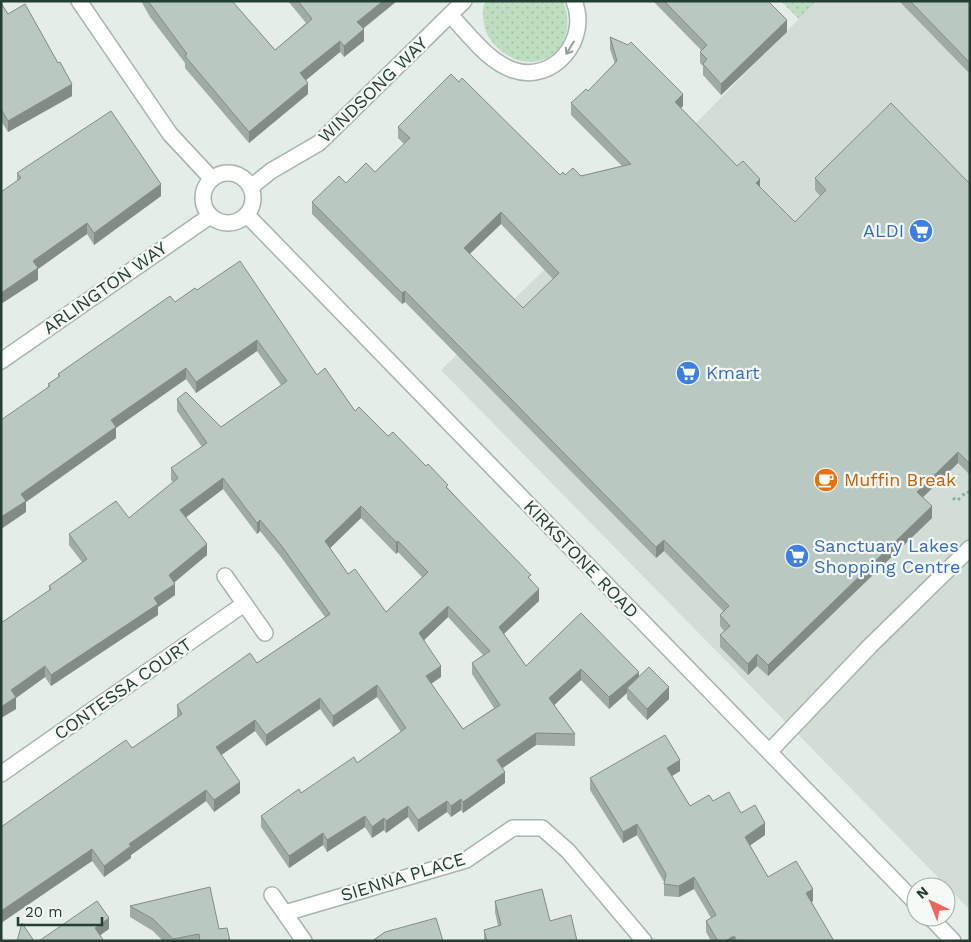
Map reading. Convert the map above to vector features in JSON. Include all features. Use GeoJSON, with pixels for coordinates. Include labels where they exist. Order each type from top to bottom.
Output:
{"type":"FeatureCollection","features":[{"type":"Feature","properties":{"kind":"street"},"geometry":{"type":"LineString","coordinates":[[79,1],[170,134],[212,179]]}},
{"type":"Feature","properties":{"kind":"street","name":"WINDSONG WAY"},"geometry":{"type":"LineString","coordinates":[[250,187],[271,171],[319,143],[464,1]]}},
{"type":"Feature","properties":{"kind":"street"},"geometry":{"type":"LineString","coordinates":[[450,15],[493,60],[515,71],[534,72],[547,68],[569,52],[574,42],[579,20],[574,1]]}},
{"type":"Feature","properties":{"kind":"street"},"geometry":{"type":"LineString","coordinates":[[233,173],[246,181],[250,187],[252,204],[247,215],[232,223],[216,221],[210,216],[205,209],[203,192],[212,179],[218,175],[233,173]]}},
{"type":"Feature","properties":{"kind":"street","name":"KIRKSTONE ROAD"},"geometry":{"type":"LineString","coordinates":[[247,215],[906,893]]}},
{"type":"Feature","properties":{"kind":"street","name":"ARLINGTON WAY"},"geometry":{"type":"LineString","coordinates":[[1,361],[210,216]]}},
{"type":"Feature","properties":{"kind":"street"},"geometry":{"type":"LineString","coordinates":[[769,752],[870,646],[970,548]]}},
{"type":"Feature","properties":{"kind":"street"},"geometry":{"type":"LineString","coordinates":[[225,576],[265,633]]}},
{"type":"Feature","properties":{"kind":"street","name":"CONTESSA COURT"},"geometry":{"type":"LineString","coordinates":[[1,774],[244,604]]}},
{"type":"Feature","properties":{"kind":"street","name":"SIENNA PLACE"},"geometry":{"type":"LineString","coordinates":[[285,913],[466,860],[513,828],[542,828],[568,852],[644,941]]}},
{"type":"Feature","properties":{"kind":"street"},"geometry":{"type":"LineString","coordinates":[[272,895],[304,941]]}},
{"type":"Feature","properties":{"kind":"street"},"geometry":{"type":"LineString","coordinates":[[940,927],[953,941]]}},
{"type":"Feature","properties":{"kind":"path"},"geometry":{"type":"LineString","coordinates":[[953,498],[957,502],[967,492],[970,494]]}},
{"type":"Feature","properties":{"kind":"shaded area","name":"Sanctuary Lakes Shopping Centre"},"geometry":{"type":"Polygon","coordinates":[[[781,1],[970,1],[970,910],[956,896],[956,877],[938,877],[441,370],[703,116],[799,19],[781,1]]]}},
{"type":"Feature","properties":{"kind":"green space"},"geometry":{"type":"Polygon","coordinates":[[[486,1],[563,1],[567,18],[566,33],[560,46],[551,55],[540,61],[526,62],[512,57],[497,47],[487,34],[483,12],[483,6],[486,1]]]}},
{"type":"Feature","properties":{"kind":"green space"},"geometry":{"type":"Polygon","coordinates":[[[781,1],[816,1],[799,19],[781,1]]]}},
{"type":"Feature","properties":{"kind":"building"},"geometry":{"type":"Polygon","coordinates":[[[148,1],[232,1],[275,50],[312,19],[298,1],[383,1],[357,22],[364,29],[344,46],[340,41],[300,73],[308,83],[249,132],[185,56],[187,54],[148,1]]]}},
{"type":"Feature","properties":{"kind":"building"},"geometry":{"type":"Polygon","coordinates":[[[664,1],[768,1],[787,20],[721,84],[703,64],[707,59],[700,52],[707,45],[664,1]]]}},
{"type":"Feature","properties":{"kind":"building"},"geometry":{"type":"Polygon","coordinates":[[[910,1],[970,1],[970,63],[910,1]]]}},
{"type":"Feature","properties":{"kind":"building"},"geometry":{"type":"Polygon","coordinates":[[[1,3],[8,14],[25,4],[72,84],[8,121],[1,109],[1,3]]]}},
{"type":"Feature","properties":{"kind":"building","name":"Sanctuary Lakes Shopping Centre"},"geometry":{"type":"Polygon","coordinates":[[[610,37],[628,45],[631,42],[683,94],[675,102],[737,166],[743,161],[760,179],[756,183],[795,222],[826,190],[815,178],[891,103],[970,184],[970,464],[958,452],[917,492],[932,506],[768,665],[757,654],[748,664],[720,635],[730,626],[720,615],[729,606],[664,540],[656,547],[405,291],[402,293],[312,202],[339,176],[346,183],[366,163],[375,172],[410,138],[398,127],[451,74],[459,82],[462,78],[560,175],[563,172],[565,175],[573,168],[581,176],[631,164],[571,103],[586,89],[588,91],[617,61],[610,37]],[[501,212],[464,248],[523,308],[559,273],[501,212]]]}},
{"type":"Feature","properties":{"kind":"building"},"geometry":{"type":"Polygon","coordinates":[[[111,111],[161,184],[94,233],[87,223],[33,261],[38,268],[1,293],[1,192],[21,178],[17,173],[111,111]]]}},
{"type":"Feature","properties":{"kind":"building"},"geometry":{"type":"Polygon","coordinates":[[[240,261],[317,375],[325,368],[355,411],[359,407],[388,436],[393,432],[426,466],[428,464],[448,485],[446,487],[531,575],[528,577],[539,589],[499,627],[526,666],[581,613],[639,672],[609,697],[581,669],[549,698],[575,734],[536,733],[497,760],[505,772],[463,802],[461,799],[451,806],[447,801],[418,820],[408,806],[386,821],[384,818],[372,827],[365,816],[327,840],[323,833],[289,856],[261,816],[299,789],[301,793],[354,757],[357,763],[406,728],[377,685],[333,716],[320,698],[266,735],[255,720],[216,747],[240,782],[214,800],[206,790],[129,844],[131,846],[104,866],[92,849],[1,911],[1,827],[126,740],[132,748],[182,714],[177,705],[250,653],[257,663],[330,614],[281,545],[260,520],[257,523],[223,478],[180,510],[207,544],[169,575],[175,584],[154,598],[158,604],[51,675],[45,666],[11,690],[16,697],[1,707],[1,623],[51,589],[49,586],[87,559],[69,534],[116,501],[129,518],[178,478],[171,468],[207,443],[177,399],[186,392],[221,427],[287,381],[257,340],[196,382],[186,368],[111,420],[116,427],[21,494],[26,501],[1,517],[1,420],[50,386],[48,384],[60,376],[58,374],[170,296],[175,302],[195,288],[197,290],[240,261]],[[361,506],[325,541],[348,574],[355,569],[386,612],[428,572],[361,506]],[[448,606],[419,633],[441,666],[426,676],[463,729],[500,705],[472,663],[490,651],[448,606]]]}},
{"type":"Feature","properties":{"kind":"building"},"geometry":{"type":"Polygon","coordinates":[[[649,667],[669,687],[647,709],[627,688],[649,667]]]}},
{"type":"Feature","properties":{"kind":"building"},"geometry":{"type":"Polygon","coordinates":[[[665,735],[680,760],[667,768],[690,806],[709,795],[713,801],[729,792],[741,813],[755,805],[765,823],[745,837],[768,877],[796,861],[813,889],[806,893],[834,941],[737,941],[734,936],[725,941],[718,941],[706,921],[716,915],[694,877],[679,886],[664,884],[666,874],[637,824],[623,832],[590,778],[665,735]]]}},
{"type":"Feature","properties":{"kind":"building"},"geometry":{"type":"Polygon","coordinates":[[[210,887],[219,929],[227,928],[230,941],[200,941],[199,934],[173,939],[153,919],[130,906],[210,887]]]}},
{"type":"Feature","properties":{"kind":"building"},"geometry":{"type":"Polygon","coordinates":[[[542,889],[550,921],[571,915],[577,941],[487,941],[484,930],[501,925],[495,901],[542,889]]]}},
{"type":"Feature","properties":{"kind":"building"},"geometry":{"type":"Polygon","coordinates":[[[97,901],[109,918],[95,928],[104,941],[39,941],[97,901]]]}},
{"type":"Feature","properties":{"kind":"building"},"geometry":{"type":"Polygon","coordinates":[[[436,918],[443,941],[372,941],[385,932],[436,918]]]}},
{"type":"Feature","properties":{"kind":"building"},"geometry":{"type":"Polygon","coordinates":[[[22,923],[34,941],[17,941],[22,923]]]}},
{"type":"Feature","properties":{"kind":"place","name":"ALDI"},"geometry":{"type":"Point","coordinates":[921,231]}},
{"type":"Feature","properties":{"kind":"place","name":"Kmart"},"geometry":{"type":"Point","coordinates":[688,373]}},
{"type":"Feature","properties":{"kind":"place","name":"Muffin Break"},"geometry":{"type":"Point","coordinates":[826,480]}},
{"type":"Feature","properties":{"kind":"place","name":"Sanctuary Lakes Shopping Centre"},"geometry":{"type":"Point","coordinates":[797,556]}}]}
